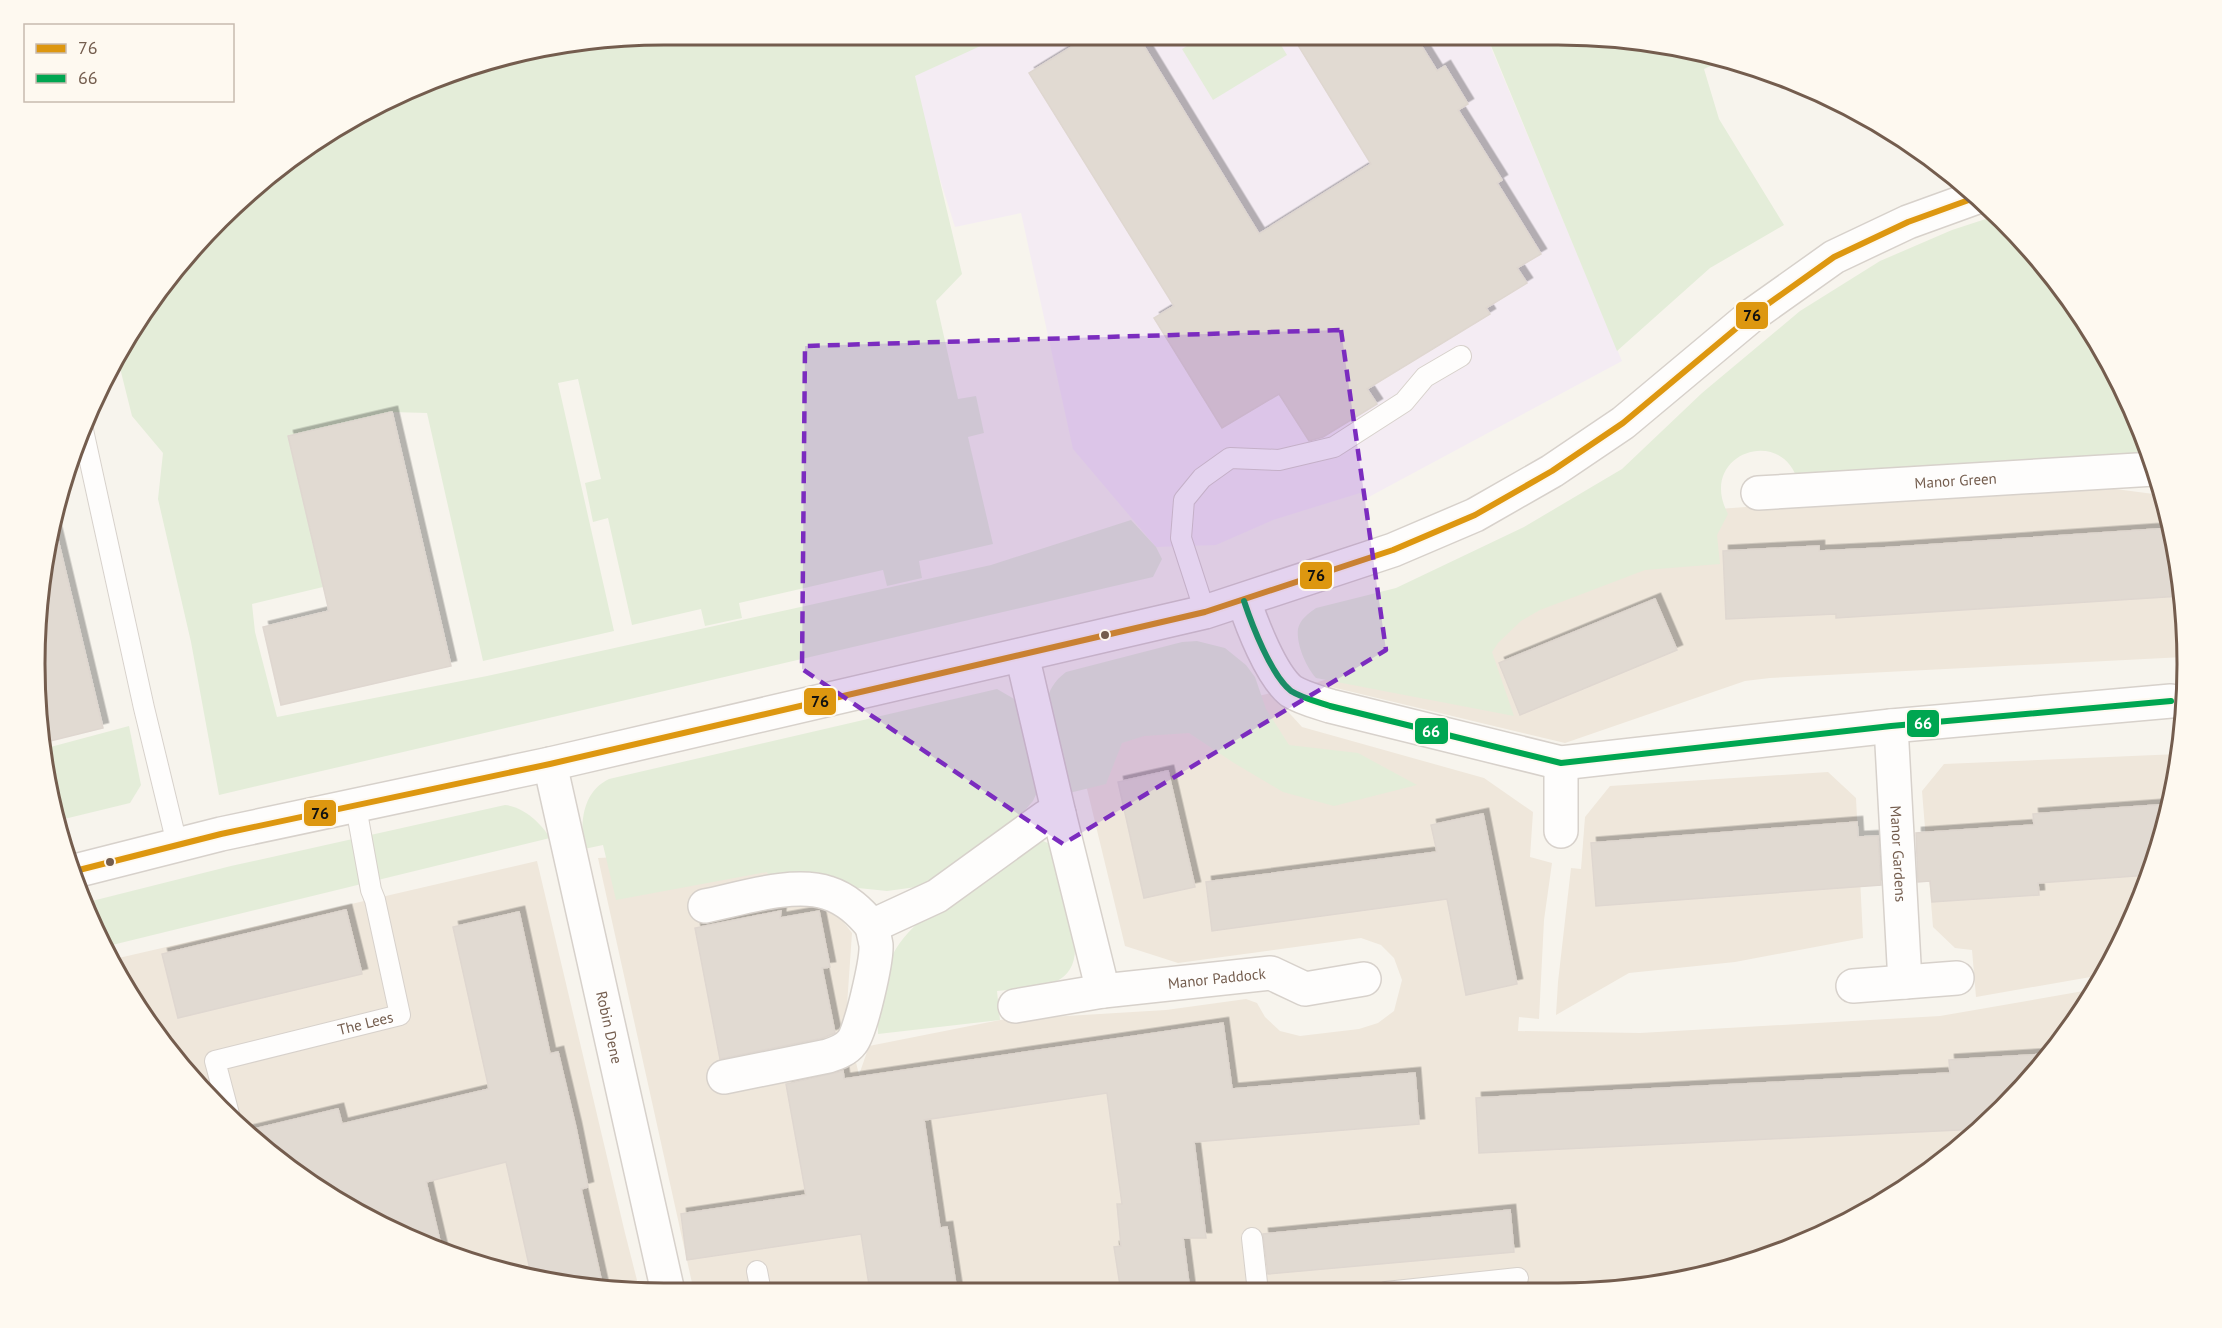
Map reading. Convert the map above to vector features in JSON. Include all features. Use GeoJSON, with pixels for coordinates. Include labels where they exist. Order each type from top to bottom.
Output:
{"type":"FeatureCollection","features":[{"type":"Feature","properties":{"kind":"street"},"geometry":{"type":"LineString","coordinates":[[80,869],[177,844],[550,764],[1205,612],[1393,550],[1475,515],[1552,471],[1623,423],[1751,316],[1834,257],[1908,222],[1968,200]]}},
{"type":"Feature","properties":{"kind":"street","name":"Manor Green"},"geometry":{"type":"LineString","coordinates":[[1758,493],[2145,470]]}},
{"type":"Feature","properties":{"kind":"street"},"geometry":{"type":"LineString","coordinates":[[1244,601],[1254,632],[1283,684],[1294,693],[1330,706],[1560,763],[1891,726],[2171,701]]}},
{"type":"Feature","properties":{"kind":"street"},"geometry":{"type":"LineString","coordinates":[[1022,655],[1103,991]]}},
{"type":"Feature","properties":{"kind":"street","name":"Manor Gardens"},"geometry":{"type":"LineString","coordinates":[[1891,726],[1905,982]]}},
{"type":"Feature","properties":{"kind":"street"},"geometry":{"type":"LineString","coordinates":[[1560,763],[1562,831]]}},
{"type":"Feature","properties":{"kind":"street","name":"Robin Dene"},"geometry":{"type":"LineString","coordinates":[[550,764],[666,1283]]}},
{"type":"Feature","properties":{"kind":"street"},"geometry":{"type":"LineString","coordinates":[[872,927],[937,896],[1046,817],[1059,814]]}},
{"type":"Feature","properties":{"kind":"street"},"geometry":{"type":"LineString","coordinates":[[705,906],[777,892],[802,890],[827,892],[851,905],[872,927],[876,944],[875,960],[858,1031],[850,1044],[840,1052],[828,1056],[723,1077]]}},
{"type":"Feature","properties":{"kind":"street","name":"Manor Paddock"},"geometry":{"type":"LineString","coordinates":[[1014,1006],[1103,991],[1271,973],[1305,989],[1364,979]]}},
{"type":"Feature","properties":{"kind":"street"},"geometry":{"type":"LineString","coordinates":[[1853,986],[1957,978]]}},
{"type":"Feature","properties":{"kind":"lane"},"geometry":{"type":"LineString","coordinates":[[1205,612],[1180,538],[1184,500],[1202,478],[1230,458],[1279,460],[1334,447],[1404,402],[1425,377],[1461,356]]}},
{"type":"Feature","properties":{"kind":"lane"},"geometry":{"type":"LineString","coordinates":[[86,443],[144,708],[177,844]]}},
{"type":"Feature","properties":{"kind":"lane","name":"The Lees"},"geometry":{"type":"LineString","coordinates":[[226,1102],[215,1061],[400,1015],[371,890],[356,807]]}},
{"type":"Feature","properties":{"kind":"lane"},"geometry":{"type":"LineString","coordinates":[[1252,1238],[1257,1283]]}},
{"type":"Feature","properties":{"kind":"lane"},"geometry":{"type":"LineString","coordinates":[[757,1272],[759,1283]]}},
{"type":"Feature","properties":{"kind":"lane"},"geometry":{"type":"LineString","coordinates":[[1471,1283],[1518,1278]]}},
{"type":"Feature","properties":{"kind":"highlighted area"},"geometry":{"type":"Polygon","coordinates":[[[1341,330],[1386,650],[1063,844],[802,669],[805,346],[1341,330]]]}},
{"type":"Feature","properties":{"kind":"shaded area"},"geometry":{"type":"Polygon","coordinates":[[[980,45],[1490,45],[1622,361],[1365,499],[1360,493],[1273,520],[1216,545],[1156,547],[1073,449],[1021,213],[955,227],[922,122],[915,75],[980,45]]]}},
{"type":"Feature","properties":{"kind":"shaded area"},"geometry":{"type":"Polygon","coordinates":[[[2108,488],[2153,494],[2172,583],[2177,657],[1745,681],[1565,743],[1315,683],[1454,638],[1677,512],[1788,504],[2108,488]]]}},
{"type":"Feature","properties":{"kind":"shaded area"},"geometry":{"type":"Polygon","coordinates":[[[1271,693],[1302,727],[1484,778],[1533,812],[1530,857],[1552,863],[1544,920],[1539,1019],[1519,1017],[1518,1031],[1640,1033],[1940,1016],[2083,991],[2049,1041],[1996,1102],[1935,1155],[1902,1179],[1832,1219],[1795,1236],[1718,1262],[1679,1271],[1639,1278],[1558,1283],[692,1283],[598,858],[660,855],[757,833],[776,901],[809,900],[835,911],[852,933],[846,1020],[859,1075],[869,1046],[1000,1020],[1166,1010],[1246,999],[1257,1003],[1265,1017],[1280,1031],[1300,1036],[1359,1029],[1378,1023],[1394,1011],[1402,980],[1394,958],[1381,945],[1361,938],[1178,963],[1125,946],[1080,760],[1166,718],[1271,693]]]}},
{"type":"Feature","properties":{"kind":"shaded area"},"geometry":{"type":"Polygon","coordinates":[[[2170,754],[2156,824],[2144,863],[2130,901],[2092,977],[1976,997],[1972,950],[1955,948],[1933,927],[1922,791],[1944,764],[2170,754]]]}},
{"type":"Feature","properties":{"kind":"shaded area"},"geometry":{"type":"Polygon","coordinates":[[[1828,772],[1856,798],[1863,938],[1735,962],[1629,973],[1556,1015],[1571,868],[1581,869],[1585,817],[1610,786],[1828,772]]]}},
{"type":"Feature","properties":{"kind":"shaded area"},"geometry":{"type":"Polygon","coordinates":[[[537,861],[638,1282],[583,1278],[543,1271],[465,1250],[390,1219],[320,1179],[287,1155],[226,1102],[173,1041],[149,1008],[119,958],[537,861]]]}},
{"type":"Feature","properties":{"kind":"green space"},"geometry":{"type":"Polygon","coordinates":[[[983,45],[915,76],[962,274],[936,301],[958,399],[976,396],[984,433],[968,437],[993,544],[919,561],[922,578],[887,586],[883,570],[739,603],[742,618],[705,626],[701,609],[632,625],[608,518],[593,522],[585,483],[601,479],[578,379],[558,383],[614,631],[483,661],[427,413],[392,412],[289,436],[323,587],[252,604],[255,632],[277,717],[487,676],[991,565],[1131,520],[1156,547],[1162,559],[1153,577],[219,795],[191,642],[158,499],[163,453],[132,416],[120,369],[149,320],[173,287],[226,226],[287,173],[320,149],[354,128],[427,92],[504,66],[583,50],[624,46],[983,45]]]}},
{"type":"Feature","properties":{"kind":"green space"},"geometry":{"type":"Polygon","coordinates":[[[1189,45],[1281,45],[1287,55],[1213,100],[1182,49],[1189,45]]]}},
{"type":"Feature","properties":{"kind":"green space"},"geometry":{"type":"Polygon","coordinates":[[[1491,45],[1598,46],[1639,50],[1713,65],[1704,69],[1719,119],[1784,225],[1710,268],[1617,351],[1491,45]]]}},
{"type":"Feature","properties":{"kind":"green space"},"geometry":{"type":"Polygon","coordinates":[[[1988,218],[2049,287],[2073,320],[2094,355],[2113,390],[2140,455],[1798,482],[1789,464],[1776,454],[1761,451],[1745,454],[1732,462],[1723,476],[1721,493],[1728,514],[1717,535],[1720,564],[1645,570],[1540,610],[1521,621],[1498,643],[1492,652],[1514,716],[1316,678],[1312,673],[1300,648],[1298,629],[1303,619],[1316,608],[1396,588],[1524,527],[1622,469],[1702,393],[1800,311],[1880,261],[1952,230],[1988,218]]]}},
{"type":"Feature","properties":{"kind":"green space"},"geometry":{"type":"Polygon","coordinates":[[[1197,641],[1225,648],[1246,665],[1255,677],[1266,709],[1289,745],[1358,753],[1417,785],[1334,806],[1283,792],[1189,733],[1144,736],[1122,743],[1106,784],[1065,794],[1046,704],[1055,682],[1066,672],[1182,642],[1197,641]]]}},
{"type":"Feature","properties":{"kind":"green space"},"geometry":{"type":"Polygon","coordinates":[[[997,689],[1016,700],[1039,788],[1033,801],[1015,822],[924,886],[887,891],[830,882],[770,879],[767,872],[616,900],[603,845],[584,849],[582,829],[588,800],[600,785],[609,779],[997,689]]]}},
{"type":"Feature","properties":{"kind":"green space"},"geometry":{"type":"Polygon","coordinates":[[[129,726],[141,785],[130,803],[65,819],[50,747],[129,726]]]}},
{"type":"Feature","properties":{"kind":"green space"},"geometry":{"type":"Polygon","coordinates":[[[505,805],[519,809],[531,817],[550,838],[113,945],[92,901],[231,866],[505,805]]]}},
{"type":"Feature","properties":{"kind":"green space"},"geometry":{"type":"Polygon","coordinates":[[[1041,840],[1052,845],[1075,945],[1074,960],[1068,971],[1060,979],[1050,984],[997,991],[1000,1020],[878,1034],[886,971],[893,954],[908,932],[939,907],[1041,840]]]}},
{"type":"Feature","properties":{"kind":"building"},"geometry":{"type":"Polygon","coordinates":[[[1075,45],[1143,45],[1259,234],[1371,164],[1298,45],[1421,45],[1437,71],[1445,66],[1468,104],[1458,110],[1502,180],[1497,183],[1541,254],[1517,268],[1527,283],[1486,308],[1490,314],[1367,389],[1377,404],[1323,437],[1309,441],[1279,394],[1222,428],[1154,318],[1174,306],[1029,73],[1075,45]]]}},
{"type":"Feature","properties":{"kind":"building"},"geometry":{"type":"Polygon","coordinates":[[[392,412],[451,666],[281,705],[263,627],[329,611],[288,436],[392,412]]]}},
{"type":"Feature","properties":{"kind":"building"},"geometry":{"type":"Polygon","coordinates":[[[2162,529],[2173,596],[1836,618],[1836,614],[1726,619],[1723,551],[1819,546],[1819,551],[2162,529]]]}},
{"type":"Feature","properties":{"kind":"building"},"geometry":{"type":"Polygon","coordinates":[[[58,539],[103,728],[50,741],[46,704],[46,624],[58,539]]]}},
{"type":"Feature","properties":{"kind":"building"},"geometry":{"type":"Polygon","coordinates":[[[1655,599],[1677,650],[1520,715],[1499,663],[1655,599]]]}},
{"type":"Feature","properties":{"kind":"building"},"geometry":{"type":"Polygon","coordinates":[[[1168,771],[1195,887],[1144,898],[1118,782],[1168,771]]]}},
{"type":"Feature","properties":{"kind":"building"},"geometry":{"type":"Polygon","coordinates":[[[2160,805],[2139,876],[2038,883],[2039,895],[1932,902],[1930,881],[1918,882],[1916,833],[2034,825],[2033,814],[2160,805]]]}},
{"type":"Feature","properties":{"kind":"building"},"geometry":{"type":"Polygon","coordinates":[[[1483,814],[1517,984],[1466,995],[1447,899],[1212,931],[1206,882],[1437,852],[1431,825],[1483,814]]]}},
{"type":"Feature","properties":{"kind":"building"},"geometry":{"type":"Polygon","coordinates":[[[1857,822],[1858,837],[1878,836],[1881,885],[1596,906],[1591,843],[1857,822]]]}},
{"type":"Feature","properties":{"kind":"building"},"geometry":{"type":"Polygon","coordinates":[[[346,910],[362,974],[178,1018],[162,954],[346,910]]]}},
{"type":"Feature","properties":{"kind":"building"},"geometry":{"type":"Polygon","coordinates":[[[781,911],[780,918],[819,911],[830,967],[822,968],[835,1033],[823,1038],[720,1059],[695,928],[781,911]]]}},
{"type":"Feature","properties":{"kind":"building"},"geometry":{"type":"Polygon","coordinates":[[[519,912],[550,1054],[558,1052],[576,1128],[588,1187],[581,1189],[601,1280],[530,1268],[506,1162],[426,1182],[440,1241],[354,1200],[320,1179],[256,1129],[338,1109],[342,1124],[489,1089],[453,927],[519,912]]]}},
{"type":"Feature","properties":{"kind":"building"},"geometry":{"type":"Polygon","coordinates":[[[1223,1023],[1232,1089],[1415,1073],[1419,1124],[1194,1142],[1206,1238],[1183,1238],[1189,1283],[1120,1283],[1114,1247],[1121,1246],[1117,1204],[1122,1204],[1107,1093],[924,1120],[940,1228],[947,1227],[956,1283],[869,1283],[861,1234],[687,1260],[681,1214],[806,1195],[786,1084],[843,1071],[844,1079],[1223,1023]]]}},
{"type":"Feature","properties":{"kind":"building"},"geometry":{"type":"Polygon","coordinates":[[[2038,1055],[1996,1102],[1965,1130],[1479,1153],[1476,1098],[1950,1073],[1949,1060],[2038,1055]]]}},
{"type":"Feature","properties":{"kind":"building"},"geometry":{"type":"Polygon","coordinates":[[[1510,1210],[1514,1252],[1268,1274],[1263,1234],[1510,1210]]]}},
{"type":"Feature","properties":{"kind":"transit line","name":"76"},"geometry":{"type":"LineString","coordinates":[[80,870],[221,834],[550,764],[1205,612],[1393,550],[1475,515],[1552,471],[1623,423],[1751,316],[1834,257],[1908,222],[1968,200]]}},
{"type":"Feature","properties":{"kind":"transit line","name":"66"},"geometry":{"type":"LineString","coordinates":[[1244,601],[1269,662],[1291,691],[1330,706],[1561,763],[1891,726],[2171,701]]}}]}
